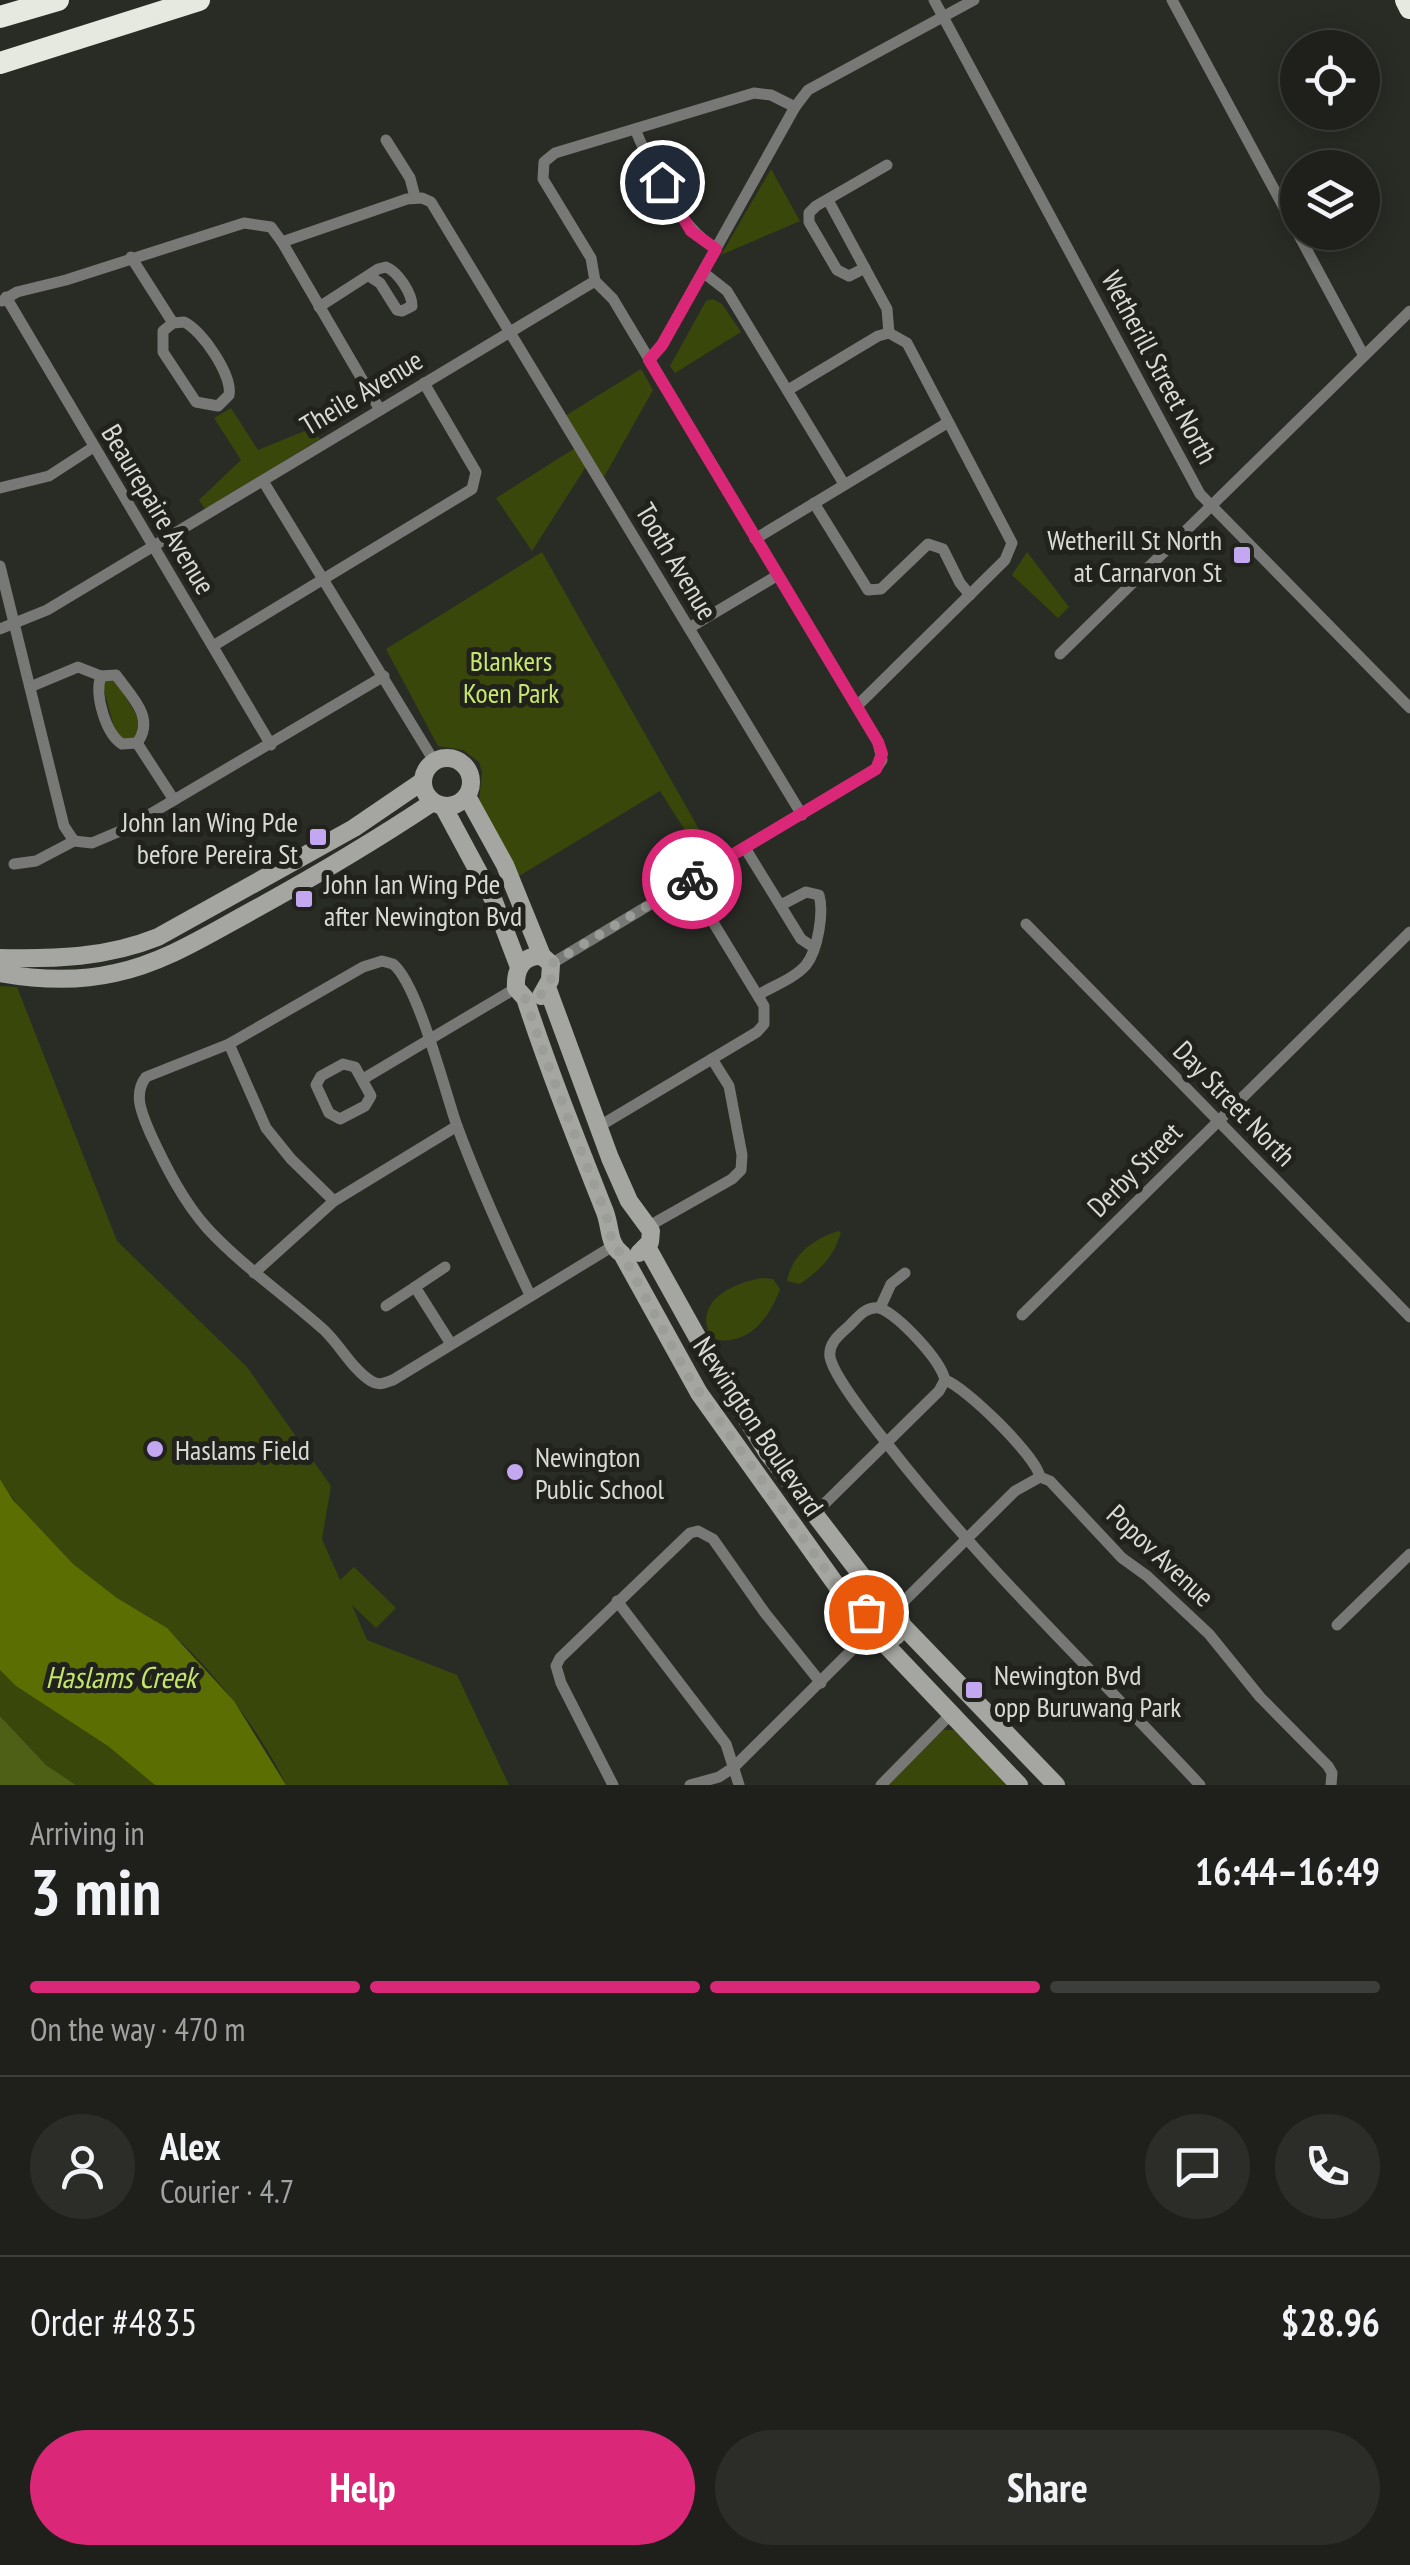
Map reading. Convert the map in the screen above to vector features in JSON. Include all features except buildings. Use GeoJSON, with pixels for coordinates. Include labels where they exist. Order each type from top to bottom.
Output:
{"type":"FeatureCollection","features":[{"type":"Feature","properties":{"kind":"highway"},"geometry":{"type":"LineString","coordinates":[[0,18],[58,0]]}},
{"type":"Feature","properties":{"kind":"highway"},"geometry":{"type":"LineString","coordinates":[[0,62],[200,0]]}},
{"type":"Feature","properties":{"kind":"highway"},"geometry":{"type":"LineString","coordinates":[[1406,0],[1410,8]]}},
{"type":"Feature","properties":{"kind":"street","name":"Wetherill Street North"},"geometry":{"type":"LineString","coordinates":[[934,0],[1196,488],[1410,708]]}},
{"type":"Feature","properties":{"kind":"street"},"geometry":{"type":"LineString","coordinates":[[649,360],[704,273],[795,107],[819,82],[974,0]]}},
{"type":"Feature","properties":{"kind":"street"},"geometry":{"type":"LineString","coordinates":[[1172,0],[1364,356]]}},
{"type":"Feature","properties":{"kind":"street"},"geometry":{"type":"LineString","coordinates":[[520,967],[527,958],[546,960],[688,882],[876,769],[882,760],[878,742],[613,299],[595,281],[592,258],[543,179],[544,162],[555,153],[754,93],[771,95],[795,107]]}},
{"type":"Feature","properties":{"kind":"street"},"geometry":{"type":"LineString","coordinates":[[635,129],[691,231],[716,249]]}},
{"type":"Feature","properties":{"kind":"street"},"geometry":{"type":"LineString","coordinates":[[282,242],[360,213],[415,198],[410,178],[386,140]]}},
{"type":"Feature","properties":{"kind":"street"},"geometry":{"type":"LineString","coordinates":[[865,268],[843,275],[809,222],[809,213],[887,165]]}},
{"type":"Feature","properties":{"kind":"street","name":"Tooth Avenue"},"geometry":{"type":"LineString","coordinates":[[415,198],[432,202],[802,814]]}},
{"type":"Feature","properties":{"kind":"street"},"geometry":{"type":"LineString","coordinates":[[828,200],[887,309],[889,332]]}},
{"type":"Feature","properties":{"kind":"street"},"geometry":{"type":"LineString","coordinates":[[3,300],[244,222],[271,227],[380,410]]}},
{"type":"Feature","properties":{"kind":"street"},"geometry":{"type":"LineString","coordinates":[[819,239],[842,225]]}},
{"type":"Feature","properties":{"kind":"street"},"geometry":{"type":"LineString","coordinates":[[131,257],[172,323]]}},
{"type":"Feature","properties":{"kind":"street"},"geometry":{"type":"LineString","coordinates":[[704,273],[727,291],[844,484]]}},
{"type":"Feature","properties":{"kind":"street"},"geometry":{"type":"LineString","coordinates":[[318,307],[369,276]]}},
{"type":"Feature","properties":{"kind":"street","name":"Theile Avenue"},"geometry":{"type":"LineString","coordinates":[[0,629],[47,610],[595,281]]}},
{"type":"Feature","properties":{"kind":"street","name":"Beaurepaire Avenue"},"geometry":{"type":"LineString","coordinates":[[3,300],[271,746]]}},
{"type":"Feature","properties":{"kind":"street"},"geometry":{"type":"LineString","coordinates":[[1060,654],[1410,311]]}},
{"type":"Feature","properties":{"kind":"street"},"geometry":{"type":"LineString","coordinates":[[184,322],[194,327],[230,380],[229,395],[218,406],[196,402],[162,352],[163,332],[172,323],[184,322]]}},
{"type":"Feature","properties":{"kind":"street"},"geometry":{"type":"LineString","coordinates":[[788,390],[878,336],[889,332],[900,336],[1012,544],[1006,560],[856,706]]}},
{"type":"Feature","properties":{"kind":"street"},"geometry":{"type":"LineString","coordinates":[[213,646],[467,493],[475,484],[476,472],[424,383]]}},
{"type":"Feature","properties":{"kind":"street"},"geometry":{"type":"LineString","coordinates":[[755,539],[947,423]]}},
{"type":"Feature","properties":{"kind":"street"},"geometry":{"type":"LineString","coordinates":[[0,488],[49,476],[92,448]]}},
{"type":"Feature","properties":{"kind":"street"},"geometry":{"type":"LineString","coordinates":[[263,480],[434,761]]}},
{"type":"Feature","properties":{"kind":"street"},"geometry":{"type":"LineString","coordinates":[[814,503],[868,590],[881,589],[928,544],[943,549],[970,595]]}},
{"type":"Feature","properties":{"kind":"street"},"geometry":{"type":"LineString","coordinates":[[0,566],[64,826],[74,841]]}},
{"type":"Feature","properties":{"kind":"street"},"geometry":{"type":"LineString","coordinates":[[689,628],[778,575]]}},
{"type":"Feature","properties":{"kind":"street"},"geometry":{"type":"LineString","coordinates":[[30,686],[78,666],[102,676],[116,675],[145,718],[146,730],[137,743]]}},
{"type":"Feature","properties":{"kind":"street"},"geometry":{"type":"LineString","coordinates":[[102,676],[98,690],[112,736],[122,744],[137,743]]}},
{"type":"Feature","properties":{"kind":"street"},"geometry":{"type":"LineString","coordinates":[[14,864],[36,861],[74,841],[92,843],[106,838],[271,746],[384,676]]}},
{"type":"Feature","properties":{"kind":"street"},"geometry":{"type":"LineString","coordinates":[[137,743],[174,800]]}},
{"type":"Feature","properties":{"kind":"street"},"geometry":{"type":"LineString","coordinates":[[0,958],[76,958],[135,947],[158,938],[354,828],[422,780],[434,761],[449,757],[463,762],[472,782],[467,796],[456,804],[438,804],[346,860],[176,952],[119,972],[84,978],[40,979],[0,973]]}},
{"type":"Feature","properties":{"kind":"street"},"geometry":{"type":"LineString","coordinates":[[422,780],[427,796],[438,804],[493,899],[520,967],[520,993]]}},
{"type":"Feature","properties":{"kind":"street"},"geometry":{"type":"LineString","coordinates":[[363,1079],[429,1038],[520,993],[538,997],[548,987],[552,973],[508,870],[467,796]]}},
{"type":"Feature","properties":{"kind":"street"},"geometry":{"type":"LineString","coordinates":[[744,848],[801,939],[813,946]]}},
{"type":"Feature","properties":{"kind":"street"},"geometry":{"type":"LineString","coordinates":[[598,1127],[764,1024],[765,1010],[758,995],[688,882]]}},
{"type":"Feature","properties":{"kind":"street"},"geometry":{"type":"LineString","coordinates":[[758,995],[804,968],[813,946],[822,905],[819,895],[806,892],[781,905]]}},
{"type":"Feature","properties":{"kind":"street","name":"Day Street North"},"geometry":{"type":"LineString","coordinates":[[1026,924],[1410,1317]]}},
{"type":"Feature","properties":{"kind":"street","name":"Derby Street"},"geometry":{"type":"LineString","coordinates":[[1022,1315],[1410,932]]}},
{"type":"Feature","properties":{"kind":"street"},"geometry":{"type":"LineString","coordinates":[[530,1295],[457,1126],[429,1038],[402,972],[393,964],[382,961],[363,967],[229,1044],[146,1077],[140,1088],[142,1113],[178,1186],[209,1230],[319,1326],[368,1378],[378,1383],[393,1380],[615,1244],[626,1218],[644,1222],[732,1179],[741,1170],[742,1155],[731,1092],[712,1059]]}},
{"type":"Feature","properties":{"kind":"street"},"geometry":{"type":"LineString","coordinates":[[548,987],[598,1127],[651,1237],[647,1247],[636,1254],[615,1244]]}},
{"type":"Feature","properties":{"kind":"street","name":"Newington Boulevard"},"geometry":{"type":"LineString","coordinates":[[520,993],[615,1244],[691,1381],[871,1633],[1019,1785]]}},
{"type":"Feature","properties":{"kind":"street"},"geometry":{"type":"LineString","coordinates":[[229,1044],[266,1128],[334,1201]]}},
{"type":"Feature","properties":{"kind":"street"},"geometry":{"type":"LineString","coordinates":[[346,1064],[355,1067],[363,1079],[371,1096],[368,1103],[346,1118],[332,1116],[318,1093],[318,1079],[346,1064]]}},
{"type":"Feature","properties":{"kind":"street"},"geometry":{"type":"LineString","coordinates":[[254,1272],[334,1201],[457,1126]]}},
{"type":"Feature","properties":{"kind":"street","name":"Newington Boulevard"},"geometry":{"type":"LineString","coordinates":[[647,1247],[705,1351],[768,1452],[814,1515],[894,1612],[1056,1785]]}},
{"type":"Feature","properties":{"kind":"street"},"geometry":{"type":"LineString","coordinates":[[386,1306],[445,1268]]}},
{"type":"Feature","properties":{"kind":"street"},"geometry":{"type":"LineString","coordinates":[[905,1273],[890,1284],[880,1308],[864,1311],[836,1338],[830,1353],[836,1370],[886,1442],[966,1542],[1200,1785]]}},
{"type":"Feature","properties":{"kind":"street"},"geometry":{"type":"LineString","coordinates":[[415,1287],[450,1344]]}},
{"type":"Feature","properties":{"kind":"street","name":"Popov Avenue"},"geometry":{"type":"LineString","coordinates":[[880,1308],[923,1346],[945,1379],[976,1400],[1032,1459],[1040,1477],[1050,1482],[1122,1558],[1209,1634],[1260,1696],[1328,1766],[1332,1782]]}},
{"type":"Feature","properties":{"kind":"street"},"geometry":{"type":"LineString","coordinates":[[814,1515],[939,1391],[945,1379]]}},
{"type":"Feature","properties":{"kind":"street"},"geometry":{"type":"LineString","coordinates":[[871,1633],[866,1612],[894,1612],[1016,1491],[1040,1477]]}},
{"type":"Feature","properties":{"kind":"street"},"geometry":{"type":"LineString","coordinates":[[613,1785],[556,1666],[566,1651],[682,1538],[698,1531],[706,1534],[821,1683]]}},
{"type":"Feature","properties":{"kind":"street"},"geometry":{"type":"LineString","coordinates":[[1337,1626],[1410,1554]]}},
{"type":"Feature","properties":{"kind":"street"},"geometry":{"type":"LineString","coordinates":[[618,1601],[726,1744],[739,1785]]}},
{"type":"Feature","properties":{"kind":"street"},"geometry":{"type":"LineString","coordinates":[[871,1633],[896,1636],[894,1612]]}},
{"type":"Feature","properties":{"kind":"street"},"geometry":{"type":"LineString","coordinates":[[690,1785],[734,1767],[871,1633]]}},
{"type":"Feature","properties":{"kind":"street"},"geometry":{"type":"LineString","coordinates":[[881,1785],[952,1714]]}},
{"type":"Feature","properties":{"kind":"green space"},"geometry":{"type":"Polygon","coordinates":[[[771,169],[800,221],[721,255],[771,169]]]}},
{"type":"Feature","properties":{"kind":"green space"},"geometry":{"type":"Polygon","coordinates":[[[713,299],[722,304],[741,332],[675,373],[670,366],[706,301],[713,299]]]}},
{"type":"Feature","properties":{"kind":"green space"},"geometry":{"type":"Polygon","coordinates":[[[641,369],[653,390],[604,477],[565,416],[641,369]]]}},
{"type":"Feature","properties":{"kind":"green space"},"geometry":{"type":"Polygon","coordinates":[[[231,408],[258,450],[312,428],[320,439],[205,509],[199,500],[241,460],[214,418],[231,408]]]}},
{"type":"Feature","properties":{"kind":"green space"},"geometry":{"type":"Polygon","coordinates":[[[575,448],[587,465],[532,551],[496,498],[575,448]]]}},
{"type":"Feature","properties":{"kind":"green space","name":"Blankers Koen Park"},"geometry":{"type":"Polygon","coordinates":[[[542,552],[713,854],[704,860],[660,791],[519,876],[479,800],[479,762],[463,750],[438,746],[386,649],[542,552]]]}},
{"type":"Feature","properties":{"kind":"green space"},"geometry":{"type":"Polygon","coordinates":[[[1027,552],[1069,607],[1058,618],[1012,575],[1027,552]]]}},
{"type":"Feature","properties":{"kind":"green space"},"geometry":{"type":"Polygon","coordinates":[[[116,680],[141,723],[141,729],[129,743],[116,735],[103,686],[105,681],[116,680]]]}},
{"type":"Feature","properties":{"kind":"green space"},"geometry":{"type":"Polygon","coordinates":[[[0,986],[17,987],[117,1241],[247,1367],[331,1486],[322,1539],[340,1580],[354,1567],[396,1608],[376,1628],[352,1605],[367,1640],[457,1675],[509,1785],[286,1785],[247,1720],[213,1675],[158,1623],[101,1587],[68,1560],[38,1530],[0,1479],[0,986]]]}},
{"type":"Feature","properties":{"kind":"green space"},"geometry":{"type":"Polygon","coordinates":[[[841,1232],[835,1249],[820,1268],[800,1284],[787,1281],[805,1249],[841,1232]]]}},
{"type":"Feature","properties":{"kind":"green space"},"geometry":{"type":"Polygon","coordinates":[[[762,1278],[773,1279],[780,1289],[763,1320],[736,1339],[712,1339],[707,1326],[710,1305],[727,1290],[762,1278]]]}},
{"type":"Feature","properties":{"kind":"green space"},"geometry":{"type":"Polygon","coordinates":[[[0,1670],[119,1753],[155,1785],[76,1785],[46,1765],[0,1716],[0,1670]]]}},
{"type":"Feature","properties":{"kind":"green space"},"geometry":{"type":"Polygon","coordinates":[[[943,1730],[954,1730],[1008,1785],[888,1785],[943,1730]]]}},
{"type":"Feature","properties":{"kind":"shaded area"},"geometry":{"type":"Polygon","coordinates":[[[0,1716],[46,1765],[76,1785],[0,1785],[0,1716]]]}},
{"type":"Feature","properties":{"kind":"water","name":"Haslams Creek"},"geometry":{"type":"Polygon","coordinates":[[[0,1479],[13,1500],[73,1564],[117,1598],[167,1628],[234,1701],[286,1785],[155,1785],[108,1746],[16,1686],[0,1670],[0,1479]]]}},
{"type":"Feature","properties":{"kind":"way so far"},"geometry":{"type":"LineString","coordinates":[[692,879],[551,964],[545,992],[536,998],[525,998],[560,1103],[612,1231],[613,1246],[622,1254],[691,1381],[748,1466],[862,1621],[866,1612]]}},
{"type":"Feature","properties":{"kind":"place","name":"Wetherill St North at Carnarvon St"},"geometry":{"type":"Point","coordinates":[1242,555]}},
{"type":"Feature","properties":{"kind":"place","name":"John Ian Wing Pde before Pereira St"},"geometry":{"type":"Point","coordinates":[318,837]}},
{"type":"Feature","properties":{"kind":"place","name":"John Ian Wing Pde after Newington Bvd"},"geometry":{"type":"Point","coordinates":[304,899]}},
{"type":"Feature","properties":{"kind":"place","name":"Haslams Field"},"geometry":{"type":"Point","coordinates":[155,1449]}},
{"type":"Feature","properties":{"kind":"place","name":"Newington Public School"},"geometry":{"type":"Point","coordinates":[515,1472]}},
{"type":"Feature","properties":{"kind":"place","name":"Newington Bvd opp Buruwang Park"},"geometry":{"type":"Point","coordinates":[974,1690]}},
{"type":"Feature","properties":{"kind":"route"},"geometry":{"type":"LineString","coordinates":[[662,182],[691,231],[716,249],[662,345],[649,360],[882,754],[876,769],[692,879]]}}]}
